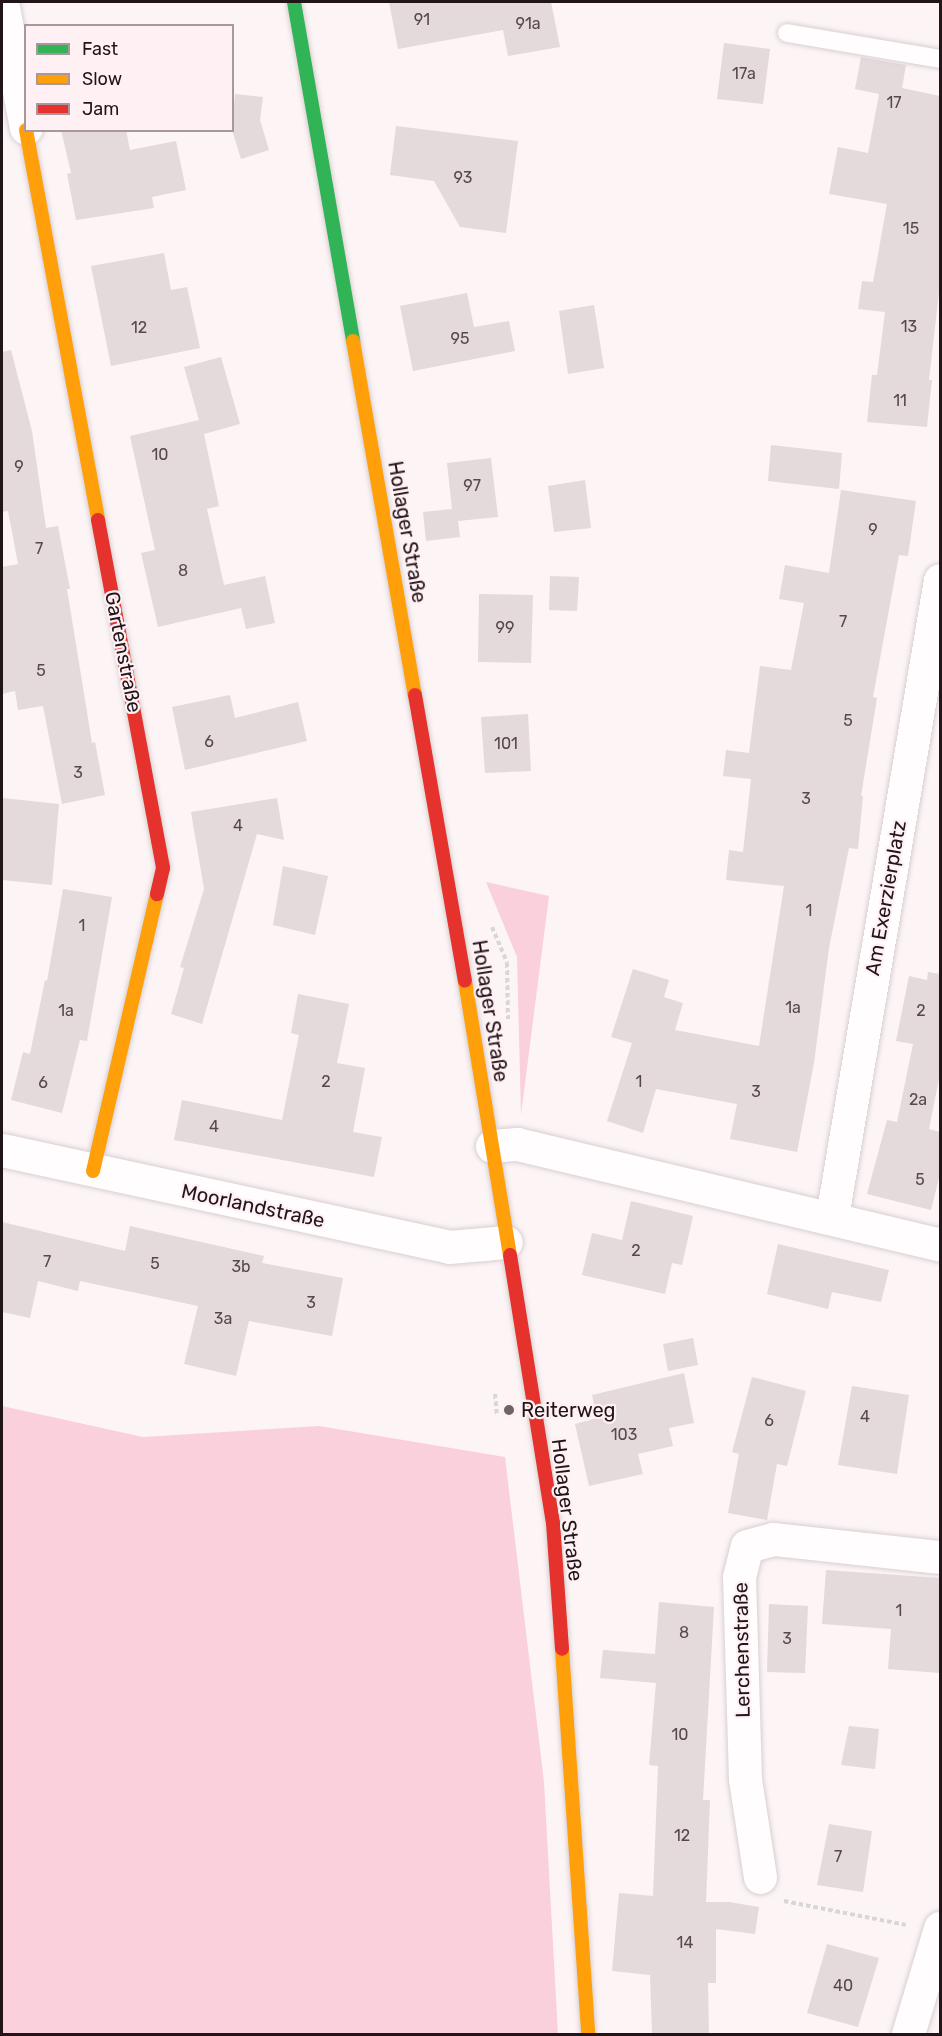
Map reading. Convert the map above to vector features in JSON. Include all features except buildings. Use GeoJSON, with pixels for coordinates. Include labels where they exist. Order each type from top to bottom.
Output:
{"type":"FeatureCollection","features":[{"type":"Feature","properties":{"kind":"main road","name":"Hollager Straße"},"geometry":{"type":"LineString","coordinates":[[294,2],[492,1146],[553,1523],[588,2034]]}},
{"type":"Feature","properties":{"kind":"main road","name":"Gartenstraße"},"geometry":{"type":"LineString","coordinates":[[27,132],[163,868],[93,1171]]}},
{"type":"Feature","properties":{"kind":"street","name":"Gartenstraße"},"geometry":{"type":"LineString","coordinates":[[2,2],[24,118]]}},
{"type":"Feature","properties":{"kind":"street","name":"Am Exerzierplatz"},"geometry":{"type":"LineString","coordinates":[[832,1217],[940,580]]}},
{"type":"Feature","properties":{"kind":"street"},"geometry":{"type":"LineString","coordinates":[[492,1146],[517,1144],[832,1217],[940,1245]]}},
{"type":"Feature","properties":{"kind":"street","name":"Moorlandstraße"},"geometry":{"type":"LineString","coordinates":[[2,1150],[449,1247],[506,1242]]}},
{"type":"Feature","properties":{"kind":"street","name":"Lerchenstraße"},"geometry":{"type":"LineString","coordinates":[[760,1877],[745,1779],[739,1576],[747,1546],[774,1539],[940,1557]]}},
{"type":"Feature","properties":{"kind":"street"},"geometry":{"type":"LineString","coordinates":[[908,2034],[940,1930]]}},
{"type":"Feature","properties":{"kind":"lane"},"geometry":{"type":"LineString","coordinates":[[787,33],[940,59]]}},
{"type":"Feature","properties":{"kind":"path"},"geometry":{"type":"LineString","coordinates":[[760,1877],[784,1901],[940,1930]]}},
{"type":"Feature","properties":{"kind":"shaded area"},"geometry":{"type":"Polygon","coordinates":[[[486,882],[549,896],[521,1115],[517,957],[486,882]]]}},
{"type":"Feature","properties":{"kind":"shaded area"},"geometry":{"type":"Polygon","coordinates":[[[2,1406],[143,1437],[319,1426],[505,1457],[544,1782],[558,2034],[2,2034],[2,1406]]]}},
{"type":"Feature","properties":{"kind":"traffic: fast"},"geometry":{"type":"LineString","coordinates":[[294,2],[353,341]]}},
{"type":"Feature","properties":{"kind":"traffic: slow"},"geometry":{"type":"LineString","coordinates":[[26,132],[98,520]]}},
{"type":"Feature","properties":{"kind":"traffic: slow"},"geometry":{"type":"LineString","coordinates":[[353,341],[415,695]]}},
{"type":"Feature","properties":{"kind":"traffic: slow"},"geometry":{"type":"LineString","coordinates":[[93,1171],[157,894]]}},
{"type":"Feature","properties":{"kind":"traffic: slow"},"geometry":{"type":"LineString","coordinates":[[465,981],[510,1255]]}},
{"type":"Feature","properties":{"kind":"traffic: slow"},"geometry":{"type":"LineString","coordinates":[[562,1649],[588,2034]]}},
{"type":"Feature","properties":{"kind":"traffic: jam"},"geometry":{"type":"LineString","coordinates":[[98,520],[163,868],[157,894]]}},
{"type":"Feature","properties":{"kind":"traffic: jam"},"geometry":{"type":"LineString","coordinates":[[415,695],[465,981]]}},
{"type":"Feature","properties":{"kind":"traffic: jam"},"geometry":{"type":"LineString","coordinates":[[510,1255],[553,1523],[562,1649]]}},
{"type":"Feature","properties":{"kind":"place","name":"Reiterweg"},"geometry":{"type":"Point","coordinates":[509,1410]}}]}
